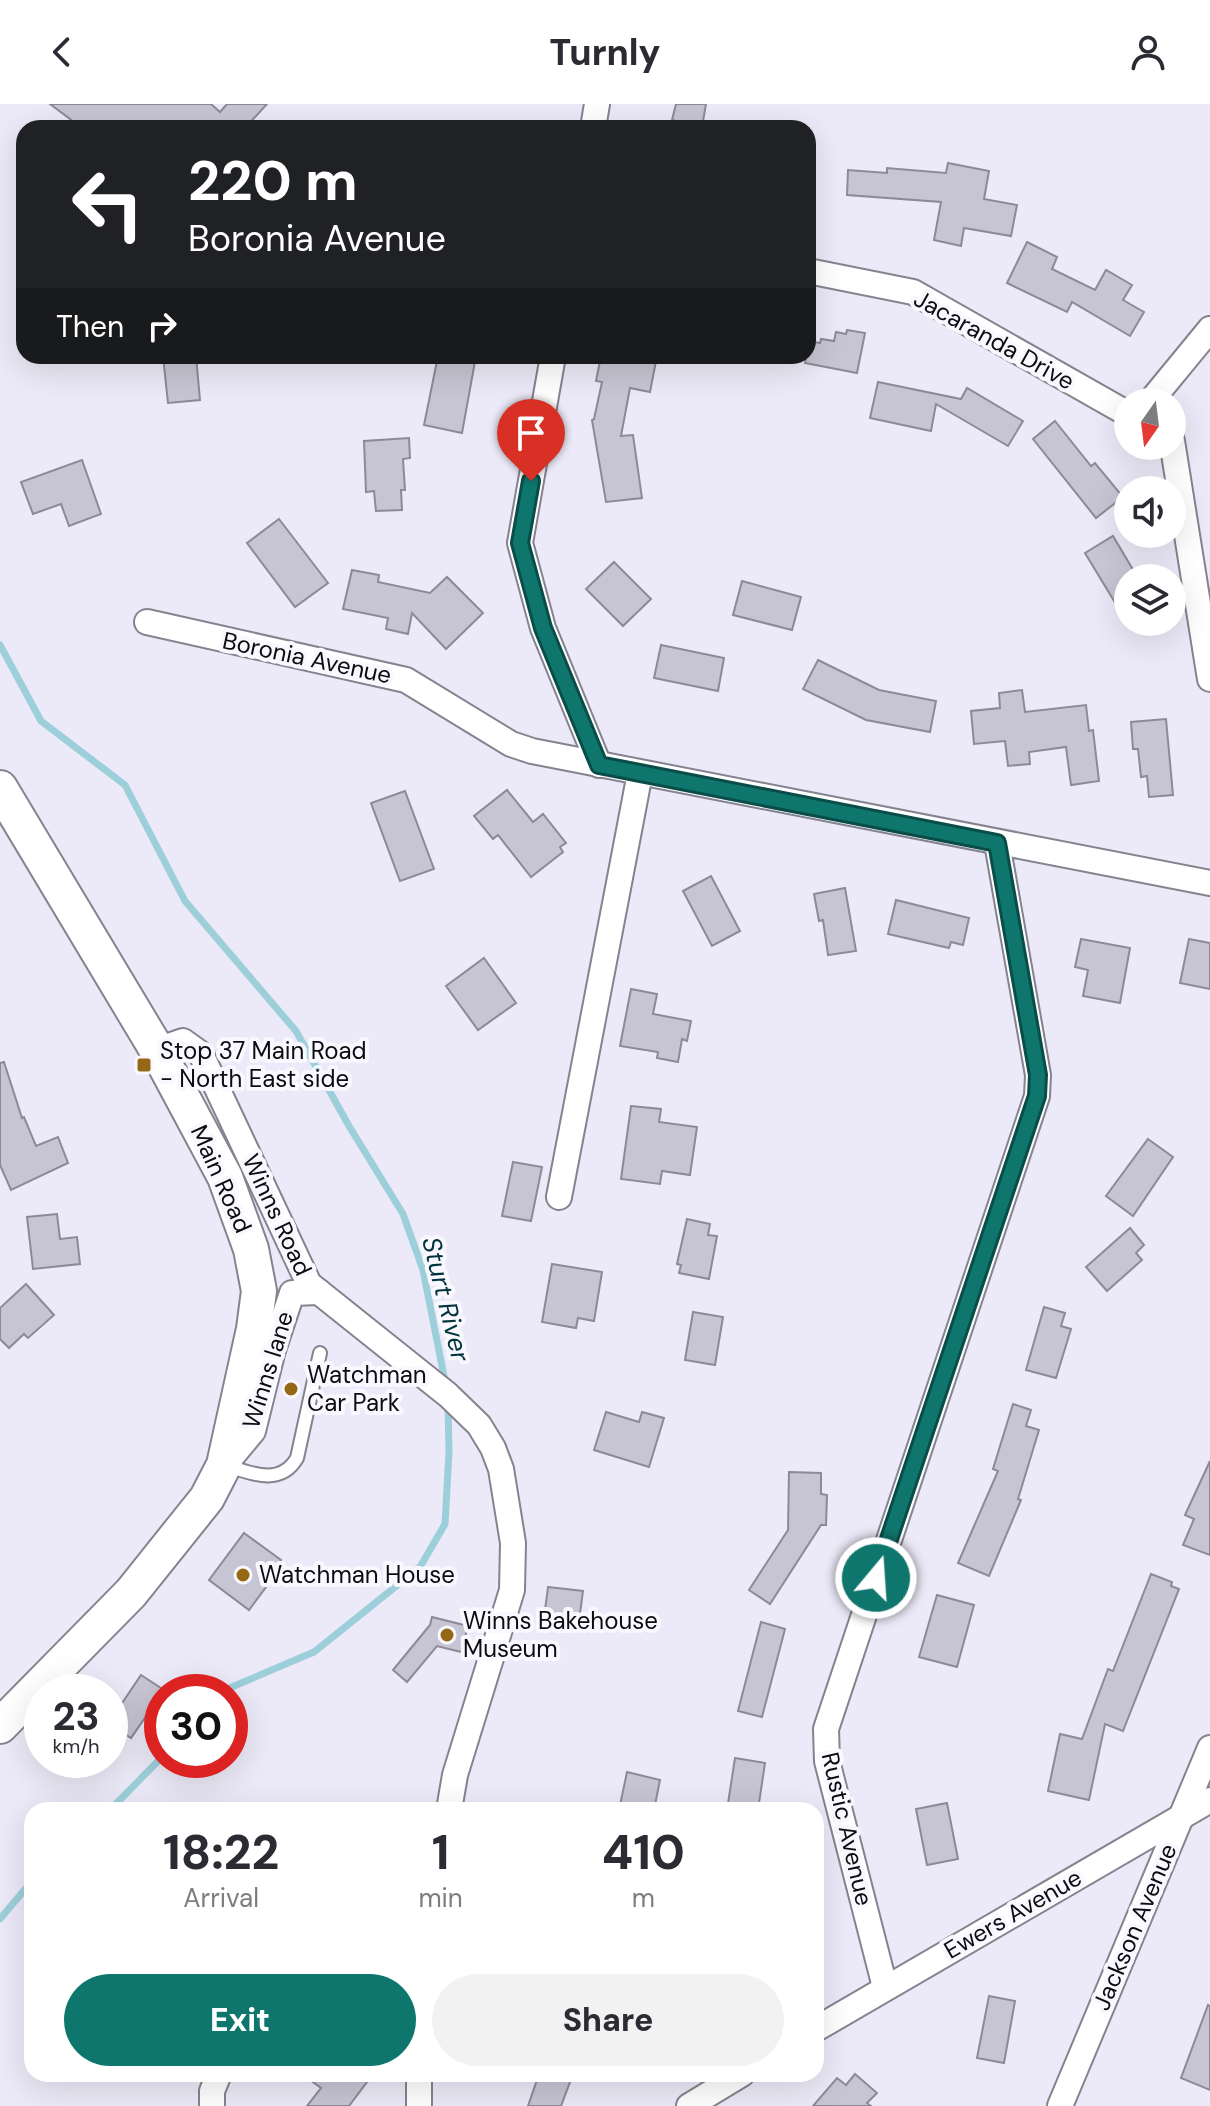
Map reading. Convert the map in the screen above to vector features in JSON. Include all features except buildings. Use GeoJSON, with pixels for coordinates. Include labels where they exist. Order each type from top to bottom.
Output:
{"type":"FeatureCollection","features":[{"type":"Feature","properties":{"kind":"main road","name":"Main Road"},"geometry":{"type":"LineString","coordinates":[[0,788],[157,1050],[225,1177],[251,1249],[259,1291],[254,1329],[224,1465],[207,1498],[131,1593],[0,1726]]}},
{"type":"Feature","properties":{"kind":"street","name":"Jacaranda Drive"},"geometry":{"type":"LineString","coordinates":[[816,273],[913,292],[1114,406]]}},
{"type":"Feature","properties":{"kind":"street"},"geometry":{"type":"LineString","coordinates":[[1162,388],[1210,329]]}},
{"type":"Feature","properties":{"kind":"street"},"geometry":{"type":"LineString","coordinates":[[552,364],[520,543],[543,628],[599,765]]}},
{"type":"Feature","properties":{"kind":"street"},"geometry":{"type":"LineString","coordinates":[[1175,460],[1210,679]]}},
{"type":"Feature","properties":{"kind":"street","name":"Boronia Avenue"},"geometry":{"type":"LineString","coordinates":[[147,622],[406,680],[511,744],[532,751],[1210,883]]}},
{"type":"Feature","properties":{"kind":"street"},"geometry":{"type":"LineString","coordinates":[[559,1197],[640,773]]}},
{"type":"Feature","properties":{"kind":"street","name":"Rustic Avenue"},"geometry":{"type":"LineString","coordinates":[[885,1987],[827,1761],[826,1729],[1037,1096],[1038,1075],[997,843]]}},
{"type":"Feature","properties":{"kind":"street","name":"Winns Road"},"geometry":{"type":"LineString","coordinates":[[157,1050],[183,1041],[201,1054],[309,1284],[427,1378],[479,1425],[493,1448],[501,1469],[513,1543],[512,1590],[455,1775],[450,1802]]}},
{"type":"Feature","properties":{"kind":"street","name":"Winns lane"},"geometry":{"type":"LineString","coordinates":[[224,1465],[253,1431],[273,1350],[292,1293],[319,1292]]}},
{"type":"Feature","properties":{"kind":"street","name":"Jackson Avenue"},"geometry":{"type":"LineString","coordinates":[[1060,2106],[1210,1748]]}},
{"type":"Feature","properties":{"kind":"street","name":"Ewers Avenue"},"geometry":{"type":"LineString","coordinates":[[824,2024],[1210,1800]]}},
{"type":"Feature","properties":{"kind":"street"},"geometry":{"type":"LineString","coordinates":[[212,2106],[216,2082]]}},
{"type":"Feature","properties":{"kind":"street"},"geometry":{"type":"LineString","coordinates":[[419,2082],[419,2106]]}},
{"type":"Feature","properties":{"kind":"street"},"geometry":{"type":"LineString","coordinates":[[689,2106],[729,2082]]}},
{"type":"Feature","properties":{"kind":"lane"},"geometry":{"type":"LineString","coordinates":[[224,1465],[271,1477],[292,1467],[297,1458],[320,1353]]}},
{"type":"Feature","properties":{"kind":"waterway","name":"Sturt River"},"geometry":{"type":"LineString","coordinates":[[0,645],[41,721],[125,785],[185,901],[296,1031],[403,1214],[423,1270],[446,1386]]}},
{"type":"Feature","properties":{"kind":"waterway","name":"Sturt River"},"geometry":{"type":"LineString","coordinates":[[248,1680],[314,1652],[420,1567],[445,1524],[448,1402]]}},
{"type":"Feature","properties":{"kind":"waterway","name":"Sturt River"},"geometry":{"type":"LineString","coordinates":[[118,1802],[144,1775]]}},
{"type":"Feature","properties":{"kind":"waterway","name":"Sturt River"},"geometry":{"type":"LineString","coordinates":[[0,1919],[24,1890]]}},
{"type":"Feature","properties":{"kind":"place","name":"Stop 37 Main Road - North East side"},"geometry":{"type":"Point","coordinates":[144,1065]}},
{"type":"Feature","properties":{"kind":"place","name":"Watchman Car Park"},"geometry":{"type":"Point","coordinates":[291,1389]}},
{"type":"Feature","properties":{"kind":"place","name":"Watchman House"},"geometry":{"type":"Point","coordinates":[243,1575]}},
{"type":"Feature","properties":{"kind":"place","name":"Winns Bakehouse Museum"},"geometry":{"type":"Point","coordinates":[447,1635]}},
{"type":"Feature","properties":{"kind":"route"},"geometry":{"type":"LineString","coordinates":[[531,481],[520,543],[543,628],[599,765],[997,843],[1038,1075],[1037,1096],[876,1578]]}}]}
